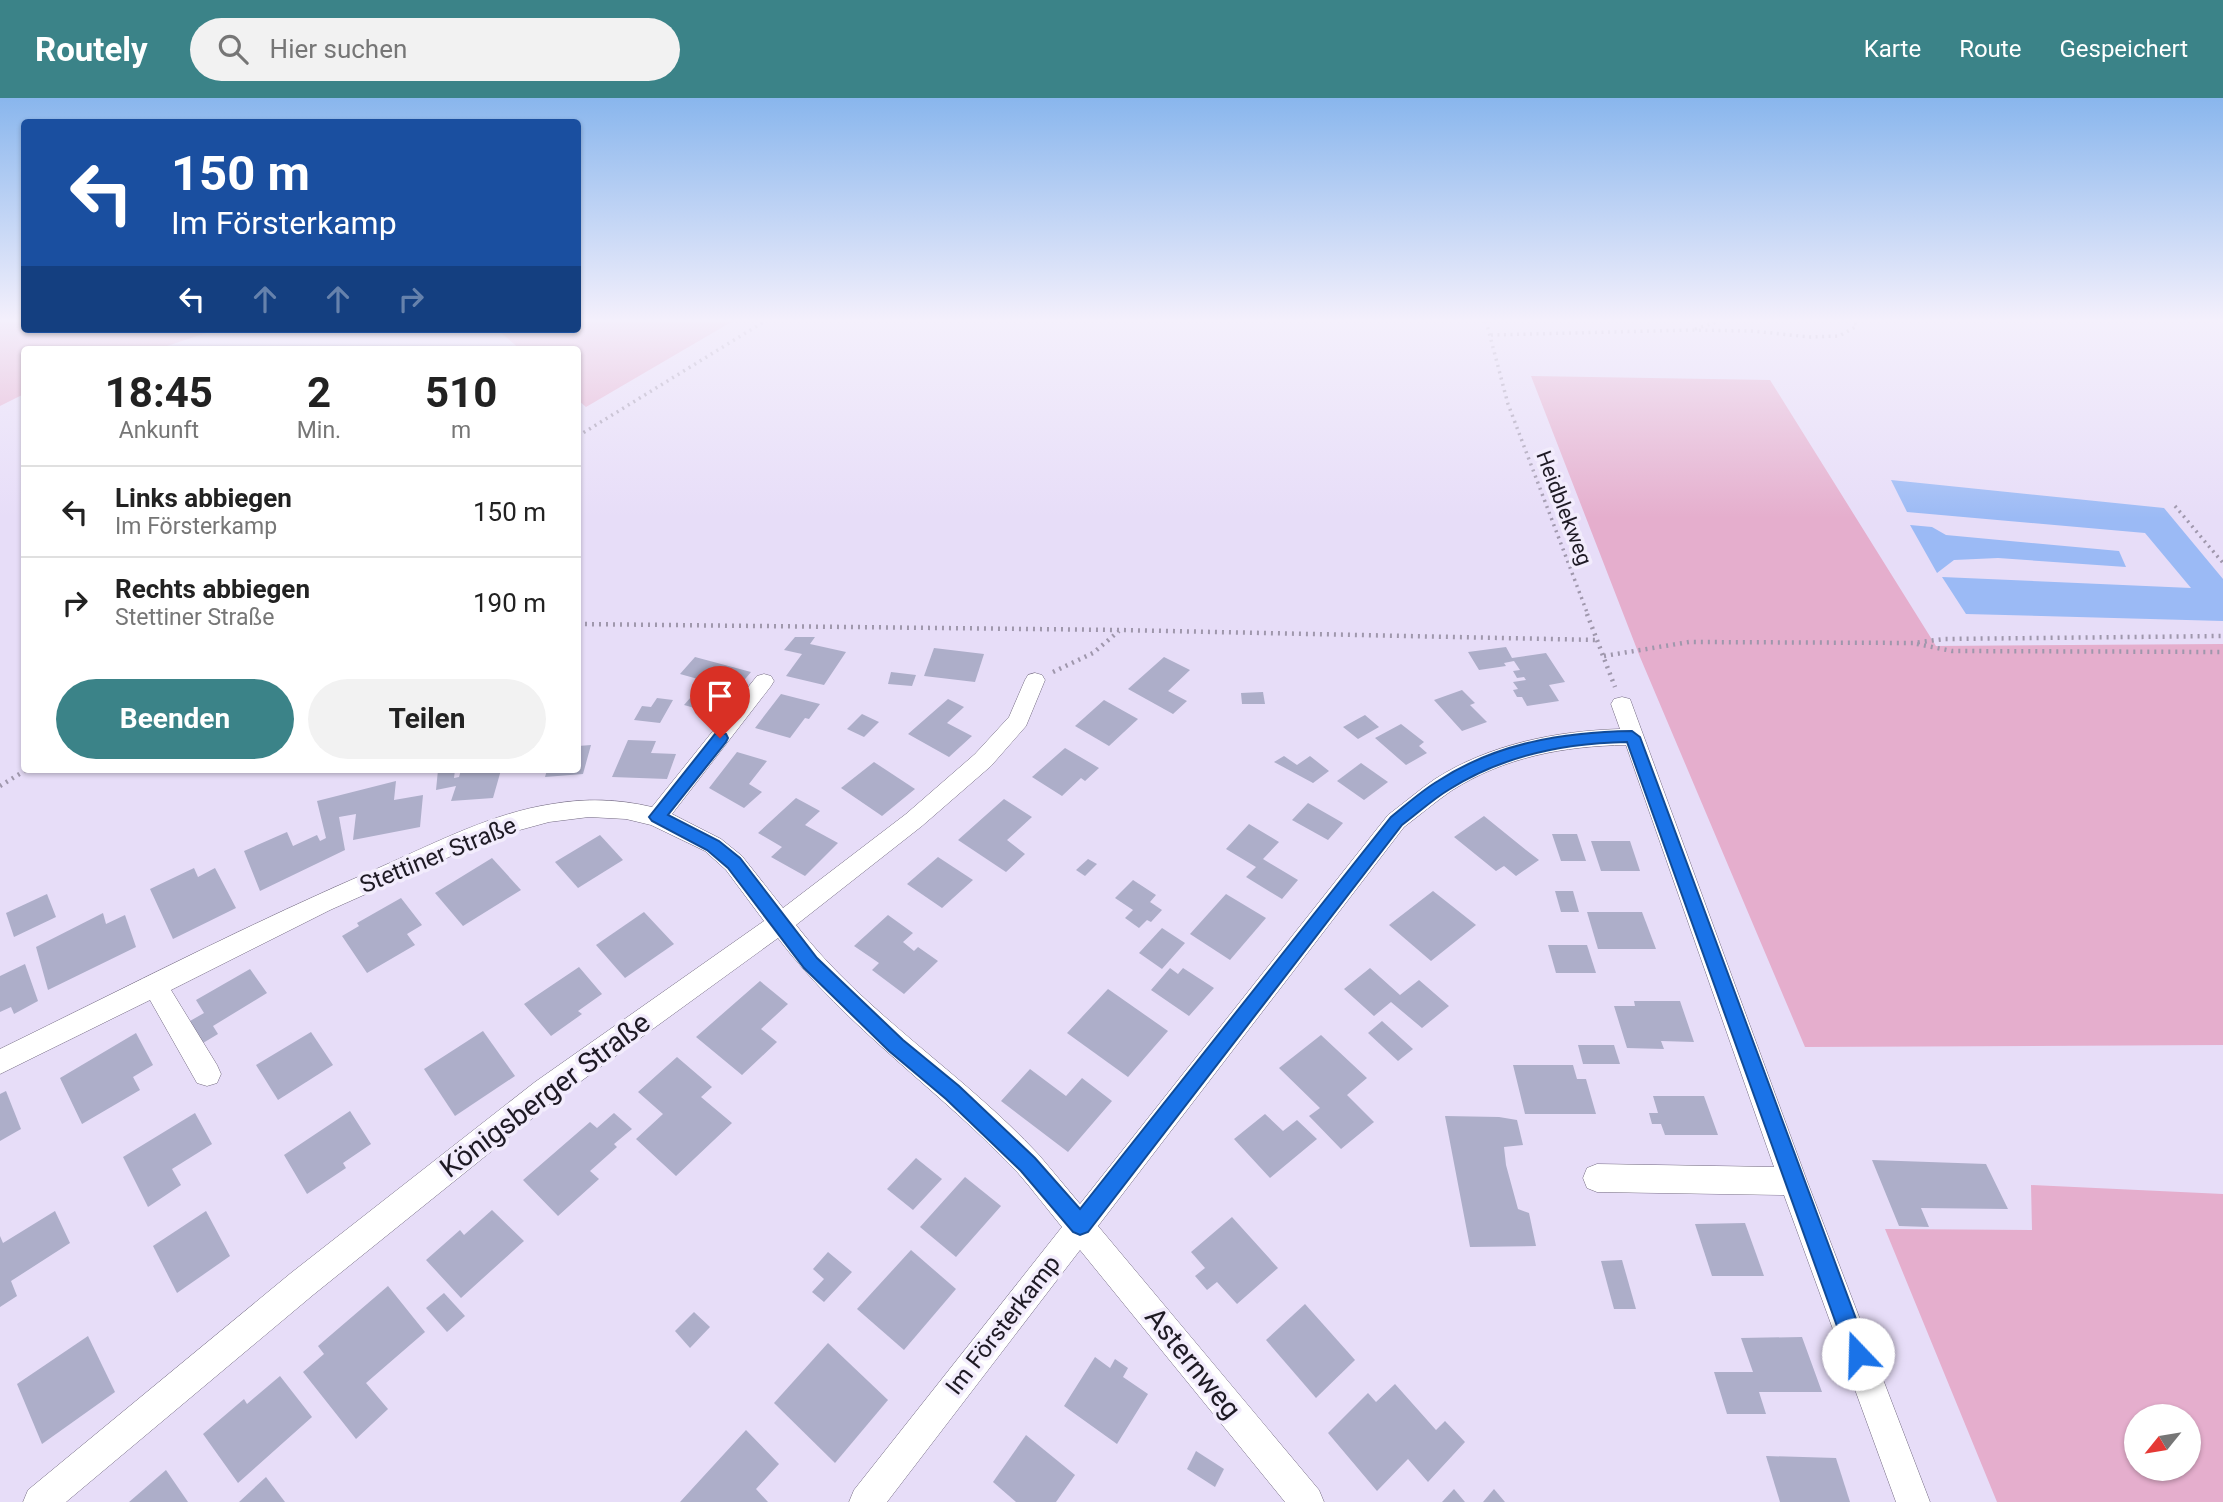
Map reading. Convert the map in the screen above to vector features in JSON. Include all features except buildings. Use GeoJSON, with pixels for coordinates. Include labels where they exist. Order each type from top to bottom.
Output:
{"type":"FeatureCollection","features":[{"type":"Feature","properties":{"kind":"street","name":"Königsberger Straße"},"geometry":{"type":"LineString","coordinates":[[40,1502],[302,1284],[545,1091],[825,891],[914,820],[983,760],[1018,722],[1035,680]]}},
{"type":"Feature","properties":{"kind":"street"},"geometry":{"type":"LineString","coordinates":[[657,817],[764,681]]}},
{"type":"Feature","properties":{"kind":"street"},"geometry":{"type":"LineString","coordinates":[[1622,704],[1793,1181],[1913,1502]]}},
{"type":"Feature","properties":{"kind":"street","name":"Im Försterkamp"},"geometry":{"type":"LineString","coordinates":[[866,1502],[1396,821],[1444,784],[1501,757],[1543,743],[1590,737],[1632,737]]}},
{"type":"Feature","properties":{"kind":"street","name":"Stettiner Straße"},"geometry":{"type":"LineString","coordinates":[[0,1062],[321,903],[488,830],[548,813],[589,807],[625,810],[657,817],[713,845],[734,863],[756,888],[811,963],[896,1045],[953,1093],[1028,1164],[1080,1225]]}},
{"type":"Feature","properties":{"kind":"street"},"geometry":{"type":"LineString","coordinates":[[154,984],[207,1074]]}},
{"type":"Feature","properties":{"kind":"street"},"geometry":{"type":"LineString","coordinates":[[1597,1178],[1793,1181]]}},
{"type":"Feature","properties":{"kind":"street","name":"Asternweg"},"geometry":{"type":"LineString","coordinates":[[1080,1225],[1307,1502]]}},
{"type":"Feature","properties":{"kind":"path"},"geometry":{"type":"LineString","coordinates":[[581,434],[658,387]]}},
{"type":"Feature","properties":{"kind":"path","name":"Heidblekweg"},"geometry":{"type":"LineString","coordinates":[[1504,387],[1622,704]]}},
{"type":"Feature","properties":{"kind":"path"},"geometry":{"type":"LineString","coordinates":[[2175,506],[2223,563]]}},
{"type":"Feature","properties":{"kind":"path"},"geometry":{"type":"LineString","coordinates":[[581,624],[1120,630],[1598,640]]}},
{"type":"Feature","properties":{"kind":"path"},"geometry":{"type":"LineString","coordinates":[[1035,680],[1093,653],[1120,630]]}},
{"type":"Feature","properties":{"kind":"path"},"geometry":{"type":"LineString","coordinates":[[1604,656],[1689,642],[1913,643],[1944,639],[2223,636]]}},
{"type":"Feature","properties":{"kind":"path"},"geometry":{"type":"LineString","coordinates":[[1913,643],[1952,650],[2223,652]]}},
{"type":"Feature","properties":{"kind":"path"},"geometry":{"type":"LineString","coordinates":[[0,786],[21,773]]}},
{"type":"Feature","properties":{"kind":"shaded area"},"geometry":{"type":"Polygon","coordinates":[[[0,387],[21,387],[21,396],[0,406],[0,387]]]}},
{"type":"Feature","properties":{"kind":"shaded area"},"geometry":{"type":"Polygon","coordinates":[[[581,387],[621,387],[586,407],[581,403],[581,387]]]}},
{"type":"Feature","properties":{"kind":"shaded area"},"geometry":{"type":"Polygon","coordinates":[[[1535,387],[1774,387],[1936,646],[2223,644],[2223,1045],[1805,1047],[1640,657],[1535,387]]]}},
{"type":"Feature","properties":{"kind":"shaded area"},"geometry":{"type":"Polygon","coordinates":[[[2031,1185],[2223,1194],[2223,1502],[1997,1502],[1885,1229],[2032,1230],[2031,1185]]]}},
{"type":"Feature","properties":{"kind":"water"},"geometry":{"type":"Polygon","coordinates":[[[1891,480],[2164,508],[2223,579],[2223,621],[1966,614],[1942,577],[2191,588],[2145,533],[1907,512],[1891,480]]]}},
{"type":"Feature","properties":{"kind":"water"},"geometry":{"type":"Polygon","coordinates":[[[1910,525],[1932,527],[1946,535],[2119,551],[2126,567],[1998,558],[1954,560],[1937,573],[1910,525]]]}},
{"type":"Feature","properties":{"kind":"route"},"geometry":{"type":"LineString","coordinates":[[720,738],[657,817],[713,845],[734,863],[756,888],[811,963],[896,1045],[953,1093],[1028,1164],[1080,1225],[1396,821],[1444,784],[1501,757],[1543,743],[1590,737],[1632,737],[1858,1354]]}}]}
